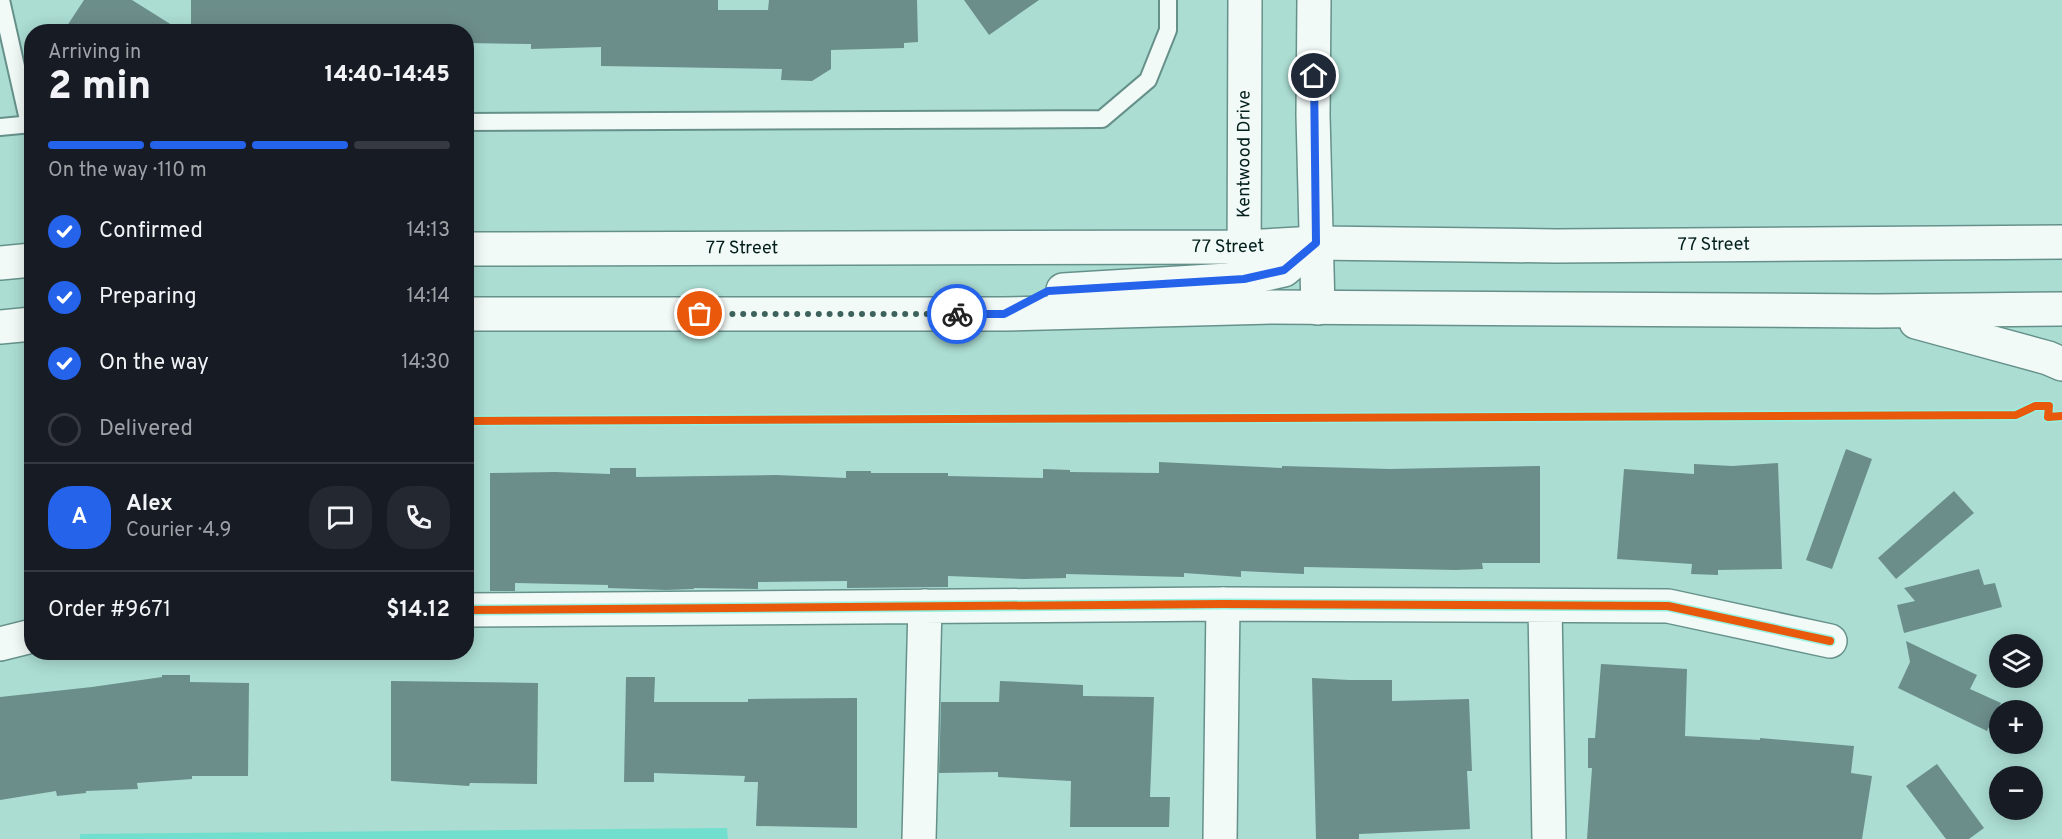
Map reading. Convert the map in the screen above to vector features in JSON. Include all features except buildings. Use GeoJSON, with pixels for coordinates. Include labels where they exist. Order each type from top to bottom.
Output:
{"type":"FeatureCollection","features":[{"type":"Feature","properties":{"kind":"main road","name":"Kentwood Drive"},"geometry":{"type":"LineString","coordinates":[[1244,294],[1245,0]]}},
{"type":"Feature","properties":{"kind":"main road"},"geometry":{"type":"LineString","coordinates":[[1314,0],[1313,115],[1318,308]]}},
{"type":"Feature","properties":{"kind":"main road","name":"77 Street"},"geometry":{"type":"LineString","coordinates":[[474,249],[1244,247],[1316,243],[1556,246],[2062,242]]}},
{"type":"Feature","properties":{"kind":"main road"},"geometry":{"type":"LineString","coordinates":[[1244,294],[1284,270],[1316,243]]}},
{"type":"Feature","properties":{"kind":"main road"},"geometry":{"type":"LineString","coordinates":[[0,263],[24,261]]}},
{"type":"Feature","properties":{"kind":"main road"},"geometry":{"type":"LineString","coordinates":[[474,314],[1004,314],[1048,291],[1244,294],[1318,308],[1876,311],[2062,309]]}},
{"type":"Feature","properties":{"kind":"main road"},"geometry":{"type":"LineString","coordinates":[[1876,311],[2048,358],[2062,364]]}},
{"type":"Feature","properties":{"kind":"main road"},"geometry":{"type":"LineString","coordinates":[[0,327],[24,325]]}},
{"type":"Feature","properties":{"kind":"main road"},"geometry":{"type":"LineString","coordinates":[[1220,839],[1223,604]]}},
{"type":"Feature","properties":{"kind":"main road"},"geometry":{"type":"LineString","coordinates":[[474,610],[1223,604],[1668,606],[1830,641]]}},
{"type":"Feature","properties":{"kind":"main road"},"geometry":{"type":"LineString","coordinates":[[919,839],[926,606]]}},
{"type":"Feature","properties":{"kind":"main road"},"geometry":{"type":"LineString","coordinates":[[1545,606],[1549,839]]}},
{"type":"Feature","properties":{"kind":"main road"},"geometry":{"type":"LineString","coordinates":[[0,644],[24,638]]}},
{"type":"Feature","properties":{"kind":"lane"},"geometry":{"type":"LineString","coordinates":[[1,0],[24,98]]}},
{"type":"Feature","properties":{"kind":"lane"},"geometry":{"type":"LineString","coordinates":[[474,122],[1102,119],[1148,80],[1168,30],[1168,0]]}},
{"type":"Feature","properties":{"kind":"lane"},"geometry":{"type":"LineString","coordinates":[[0,127],[24,125]]}},
{"type":"Feature","properties":{"kind":"green space"},"geometry":{"type":"Polygon","coordinates":[[[727,828],[728,839],[80,839],[80,834],[727,828]]]}},
{"type":"Feature","properties":{"kind":"cycle path"},"geometry":{"type":"LineString","coordinates":[[474,421],[2016,415],[2035,406],[2049,406],[2048,417],[2062,416]]}},
{"type":"Feature","properties":{"kind":"cycle path"},"geometry":{"type":"LineString","coordinates":[[474,610],[1223,604],[1668,606],[1830,641]]}},
{"type":"Feature","properties":{"kind":"way so far"},"geometry":{"type":"LineString","coordinates":[[700,314],[957,314]]}},
{"type":"Feature","properties":{"kind":"route"},"geometry":{"type":"LineString","coordinates":[[957,314],[1004,314],[1048,291],[1244,279],[1284,270],[1316,243],[1314,76]]}}]}
